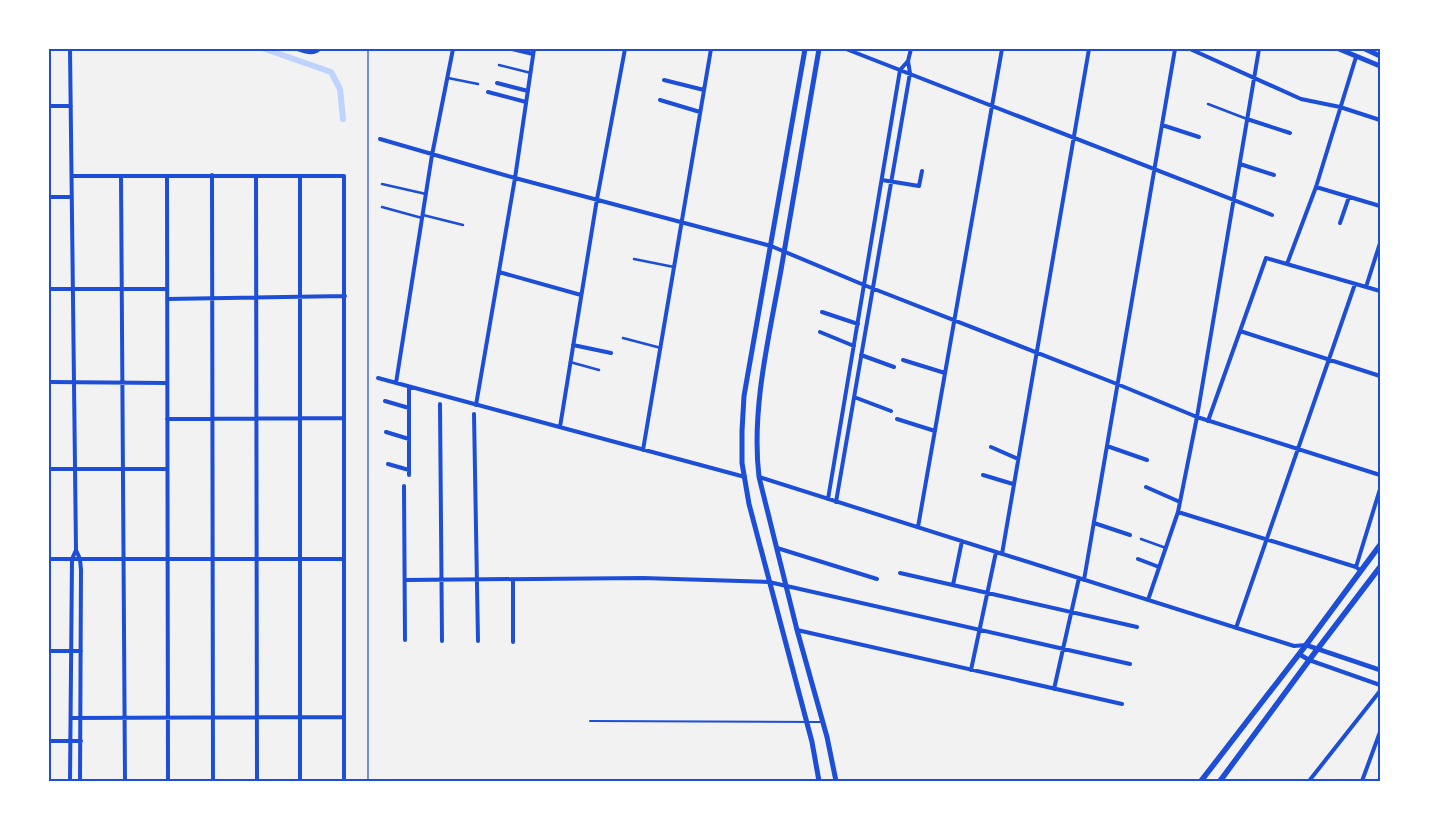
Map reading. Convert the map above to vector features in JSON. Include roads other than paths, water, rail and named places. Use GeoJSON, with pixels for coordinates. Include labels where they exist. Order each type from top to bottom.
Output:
{"type":"FeatureCollection","features":[{"type":"Feature","properties":{"kind":"main road"},"geometry":{"type":"LineString","coordinates":[[805,49],[744,396],[742,463],[749,504],[807,723],[819,781]]}},
{"type":"Feature","properties":{"kind":"main road"},"geometry":{"type":"LineString","coordinates":[[819,49],[760,400],[757,433],[759,477],[797,630],[823,722],[836,781]]}},
{"type":"Feature","properties":{"kind":"main road"},"geometry":{"type":"LineString","coordinates":[[1340,49],[1380,66]]}},
{"type":"Feature","properties":{"kind":"main road"},"geometry":{"type":"LineString","coordinates":[[1365,49],[1380,56]]}},
{"type":"Feature","properties":{"kind":"main road"},"geometry":{"type":"LineString","coordinates":[[1201,781],[1306,645],[1358,569],[1380,545]]}},
{"type":"Feature","properties":{"kind":"main road"},"geometry":{"type":"LineString","coordinates":[[1220,781],[1380,567]]}},
{"type":"Feature","properties":{"kind":"street"},"geometry":{"type":"LineString","coordinates":[[70,49],[76,550],[80,559],[80,781]]}},
{"type":"Feature","properties":{"kind":"street"},"geometry":{"type":"LineString","coordinates":[[297,49],[309,53],[318,50]]}},
{"type":"Feature","properties":{"kind":"street"},"geometry":{"type":"LineString","coordinates":[[396,383],[432,154],[453,49]]}},
{"type":"Feature","properties":{"kind":"street"},"geometry":{"type":"LineString","coordinates":[[476,405],[515,178],[534,51],[512,49]]}},
{"type":"Feature","properties":{"kind":"street"},"geometry":{"type":"LineString","coordinates":[[560,427],[597,199],[625,49]]}},
{"type":"Feature","properties":{"kind":"street"},"geometry":{"type":"LineString","coordinates":[[643,450],[711,49]]}},
{"type":"Feature","properties":{"kind":"street"},"geometry":{"type":"LineString","coordinates":[[846,49],[1272,215]]}},
{"type":"Feature","properties":{"kind":"street"},"geometry":{"type":"LineString","coordinates":[[836,502],[910,73],[908,61],[911,49]]}},
{"type":"Feature","properties":{"kind":"street"},"geometry":{"type":"LineString","coordinates":[[918,527],[1002,49]]}},
{"type":"Feature","properties":{"kind":"street"},"geometry":{"type":"LineString","coordinates":[[1002,554],[1089,49]]}},
{"type":"Feature","properties":{"kind":"street"},"geometry":{"type":"LineString","coordinates":[[1054,689],[1094,523],[1175,49]]}},
{"type":"Feature","properties":{"kind":"street"},"geometry":{"type":"LineString","coordinates":[[1190,49],[1301,99],[1380,120]]}},
{"type":"Feature","properties":{"kind":"street"},"geometry":{"type":"LineString","coordinates":[[1148,600],[1178,512],[1197,417],[1260,49]]}},
{"type":"Feature","properties":{"kind":"street"},"geometry":{"type":"LineString","coordinates":[[1287,264],[1316,187],[1356,57]]}},
{"type":"Feature","properties":{"kind":"street"},"geometry":{"type":"LineString","coordinates":[[828,499],[900,70],[908,61]]}},
{"type":"Feature","properties":{"kind":"street"},"geometry":{"type":"LineString","coordinates":[[500,65],[530,73]]}},
{"type":"Feature","properties":{"kind":"street"},"geometry":{"type":"LineString","coordinates":[[447,78],[478,84]]}},
{"type":"Feature","properties":{"kind":"street"},"geometry":{"type":"LineString","coordinates":[[664,80],[704,90]]}},
{"type":"Feature","properties":{"kind":"street"},"geometry":{"type":"LineString","coordinates":[[497,84],[528,91]]}},
{"type":"Feature","properties":{"kind":"street"},"geometry":{"type":"LineString","coordinates":[[488,92],[526,102]]}},
{"type":"Feature","properties":{"kind":"street"},"geometry":{"type":"LineString","coordinates":[[660,100],[700,112]]}},
{"type":"Feature","properties":{"kind":"street"},"geometry":{"type":"LineString","coordinates":[[1208,104],[1290,134]]}},
{"type":"Feature","properties":{"kind":"street"},"geometry":{"type":"LineString","coordinates":[[49,106],[71,106]]}},
{"type":"Feature","properties":{"kind":"street"},"geometry":{"type":"LineString","coordinates":[[1162,125],[1199,137]]}},
{"type":"Feature","properties":{"kind":"street"},"geometry":{"type":"LineString","coordinates":[[380,139],[515,178],[771,246],[864,285],[1118,384],[1197,417],[1380,475]]}},
{"type":"Feature","properties":{"kind":"street"},"geometry":{"type":"LineString","coordinates":[[1240,164],[1274,174]]}},
{"type":"Feature","properties":{"kind":"street"},"geometry":{"type":"LineString","coordinates":[[882,180],[919,186],[922,171]]}},
{"type":"Feature","properties":{"kind":"street"},"geometry":{"type":"LineString","coordinates":[[212,175],[213,781]]}},
{"type":"Feature","properties":{"kind":"street"},"geometry":{"type":"LineString","coordinates":[[72,176],[344,176],[344,781]]}},
{"type":"Feature","properties":{"kind":"street"},"geometry":{"type":"LineString","coordinates":[[121,176],[125,781]]}},
{"type":"Feature","properties":{"kind":"street"},"geometry":{"type":"LineString","coordinates":[[167,176],[168,781]]}},
{"type":"Feature","properties":{"kind":"street"},"geometry":{"type":"LineString","coordinates":[[256,176],[257,781]]}},
{"type":"Feature","properties":{"kind":"street"},"geometry":{"type":"LineString","coordinates":[[300,176],[300,781]]}},
{"type":"Feature","properties":{"kind":"street"},"geometry":{"type":"LineString","coordinates":[[382,184],[426,194]]}},
{"type":"Feature","properties":{"kind":"street"},"geometry":{"type":"LineString","coordinates":[[1316,187],[1380,206]]}},
{"type":"Feature","properties":{"kind":"street"},"geometry":{"type":"LineString","coordinates":[[49,197],[72,197]]}},
{"type":"Feature","properties":{"kind":"street"},"geometry":{"type":"LineString","coordinates":[[1340,223],[1349,197]]}},
{"type":"Feature","properties":{"kind":"street"},"geometry":{"type":"LineString","coordinates":[[382,207],[463,225]]}},
{"type":"Feature","properties":{"kind":"street"},"geometry":{"type":"LineString","coordinates":[[1366,287],[1380,244]]}},
{"type":"Feature","properties":{"kind":"street"},"geometry":{"type":"LineString","coordinates":[[1208,421],[1266,258],[1380,291]]}},
{"type":"Feature","properties":{"kind":"street"},"geometry":{"type":"LineString","coordinates":[[634,259],[674,266]]}},
{"type":"Feature","properties":{"kind":"street"},"geometry":{"type":"LineString","coordinates":[[499,272],[581,294]]}},
{"type":"Feature","properties":{"kind":"street"},"geometry":{"type":"LineString","coordinates":[[1236,628],[1355,284]]}},
{"type":"Feature","properties":{"kind":"street"},"geometry":{"type":"LineString","coordinates":[[49,289],[167,289]]}},
{"type":"Feature","properties":{"kind":"street"},"geometry":{"type":"LineString","coordinates":[[167,299],[344,296]]}},
{"type":"Feature","properties":{"kind":"street"},"geometry":{"type":"LineString","coordinates":[[822,312],[858,324]]}},
{"type":"Feature","properties":{"kind":"street"},"geometry":{"type":"LineString","coordinates":[[1240,331],[1380,376]]}},
{"type":"Feature","properties":{"kind":"street"},"geometry":{"type":"LineString","coordinates":[[820,332],[854,346]]}},
{"type":"Feature","properties":{"kind":"street"},"geometry":{"type":"LineString","coordinates":[[623,338],[661,348]]}},
{"type":"Feature","properties":{"kind":"street"},"geometry":{"type":"LineString","coordinates":[[573,345],[611,353]]}},
{"type":"Feature","properties":{"kind":"street"},"geometry":{"type":"LineString","coordinates":[[861,355],[894,367]]}},
{"type":"Feature","properties":{"kind":"street"},"geometry":{"type":"LineString","coordinates":[[903,360],[945,373]]}},
{"type":"Feature","properties":{"kind":"street"},"geometry":{"type":"LineString","coordinates":[[570,362],[600,370]]}},
{"type":"Feature","properties":{"kind":"street"},"geometry":{"type":"LineString","coordinates":[[378,378],[745,477]]}},
{"type":"Feature","properties":{"kind":"street"},"geometry":{"type":"LineString","coordinates":[[49,382],[167,383]]}},
{"type":"Feature","properties":{"kind":"street"},"geometry":{"type":"LineString","coordinates":[[388,464],[409,472],[409,387]]}},
{"type":"Feature","properties":{"kind":"street"},"geometry":{"type":"LineString","coordinates":[[847,388],[855,390]]}},
{"type":"Feature","properties":{"kind":"street"},"geometry":{"type":"LineString","coordinates":[[854,396],[891,411]]}},
{"type":"Feature","properties":{"kind":"street"},"geometry":{"type":"LineString","coordinates":[[385,402],[409,408]]}},
{"type":"Feature","properties":{"kind":"street"},"geometry":{"type":"LineString","coordinates":[[440,404],[442,642]]}},
{"type":"Feature","properties":{"kind":"street"},"geometry":{"type":"LineString","coordinates":[[474,414],[478,641]]}},
{"type":"Feature","properties":{"kind":"street"},"geometry":{"type":"LineString","coordinates":[[167,419],[344,418]]}},
{"type":"Feature","properties":{"kind":"street"},"geometry":{"type":"LineString","coordinates":[[897,419],[935,431]]}},
{"type":"Feature","properties":{"kind":"street"},"geometry":{"type":"LineString","coordinates":[[841,424],[849,426]]}},
{"type":"Feature","properties":{"kind":"street"},"geometry":{"type":"LineString","coordinates":[[386,432],[409,439]]}},
{"type":"Feature","properties":{"kind":"street"},"geometry":{"type":"LineString","coordinates":[[1107,446],[1147,460]]}},
{"type":"Feature","properties":{"kind":"street"},"geometry":{"type":"LineString","coordinates":[[990,447],[1018,459]]}},
{"type":"Feature","properties":{"kind":"street"},"geometry":{"type":"LineString","coordinates":[[49,470],[167,469]]}},
{"type":"Feature","properties":{"kind":"street"},"geometry":{"type":"LineString","coordinates":[[982,475],[1013,484]]}},
{"type":"Feature","properties":{"kind":"street"},"geometry":{"type":"LineString","coordinates":[[759,477],[1236,628],[1294,646],[1306,645],[1380,670]]}},
{"type":"Feature","properties":{"kind":"street"},"geometry":{"type":"LineString","coordinates":[[404,486],[405,640]]}},
{"type":"Feature","properties":{"kind":"street"},"geometry":{"type":"LineString","coordinates":[[1146,487],[1180,502]]}},
{"type":"Feature","properties":{"kind":"street"},"geometry":{"type":"LineString","coordinates":[[1178,512],[1358,569],[1379,500],[1380,489]]}},
{"type":"Feature","properties":{"kind":"street"},"geometry":{"type":"LineString","coordinates":[[1094,523],[1130,534]]}},
{"type":"Feature","properties":{"kind":"street"},"geometry":{"type":"LineString","coordinates":[[1141,539],[1166,548]]}},
{"type":"Feature","properties":{"kind":"street"},"geometry":{"type":"LineString","coordinates":[[953,585],[962,541]]}},
{"type":"Feature","properties":{"kind":"street"},"geometry":{"type":"LineString","coordinates":[[777,548],[876,579]]}},
{"type":"Feature","properties":{"kind":"street"},"geometry":{"type":"LineString","coordinates":[[70,781],[72,559],[76,550]]}},
{"type":"Feature","properties":{"kind":"street"},"geometry":{"type":"LineString","coordinates":[[971,670],[996,552]]}},
{"type":"Feature","properties":{"kind":"street"},"geometry":{"type":"LineString","coordinates":[[49,559],[344,559]]}},
{"type":"Feature","properties":{"kind":"street"},"geometry":{"type":"LineString","coordinates":[[1138,559],[1159,567]]}},
{"type":"Feature","properties":{"kind":"street"},"geometry":{"type":"LineString","coordinates":[[900,573],[1137,627]]}},
{"type":"Feature","properties":{"kind":"street"},"geometry":{"type":"LineString","coordinates":[[405,580],[643,578],[769,582],[1130,664]]}},
{"type":"Feature","properties":{"kind":"street"},"geometry":{"type":"LineString","coordinates":[[513,580],[513,642]]}},
{"type":"Feature","properties":{"kind":"street"},"geometry":{"type":"LineString","coordinates":[[797,630],[1122,704]]}},
{"type":"Feature","properties":{"kind":"street"},"geometry":{"type":"LineString","coordinates":[[1294,646],[1299,654],[1309,660],[1380,685]]}},
{"type":"Feature","properties":{"kind":"street"},"geometry":{"type":"LineString","coordinates":[[49,651],[81,651]]}},
{"type":"Feature","properties":{"kind":"street"},"geometry":{"type":"LineString","coordinates":[[1311,781],[1380,691]]}},
{"type":"Feature","properties":{"kind":"street"},"geometry":{"type":"LineString","coordinates":[[71,718],[344,717]]}},
{"type":"Feature","properties":{"kind":"street"},"geometry":{"type":"LineString","coordinates":[[1362,781],[1380,732]]}},
{"type":"Feature","properties":{"kind":"street"},"geometry":{"type":"LineString","coordinates":[[49,741],[81,741]]}},
{"type":"Feature","properties":{"kind":"lane"},"geometry":{"type":"LineString","coordinates":[[590,721],[823,722]]}},
{"type":"Feature","properties":{"kind":"waterway"},"geometry":{"type":"LineString","coordinates":[[265,49],[331,72],[340,89],[343,119]]}},
{"type":"Feature","properties":{"kind":"railway"},"geometry":{"type":"LineString","coordinates":[[368,49],[368,781]]}}]}
